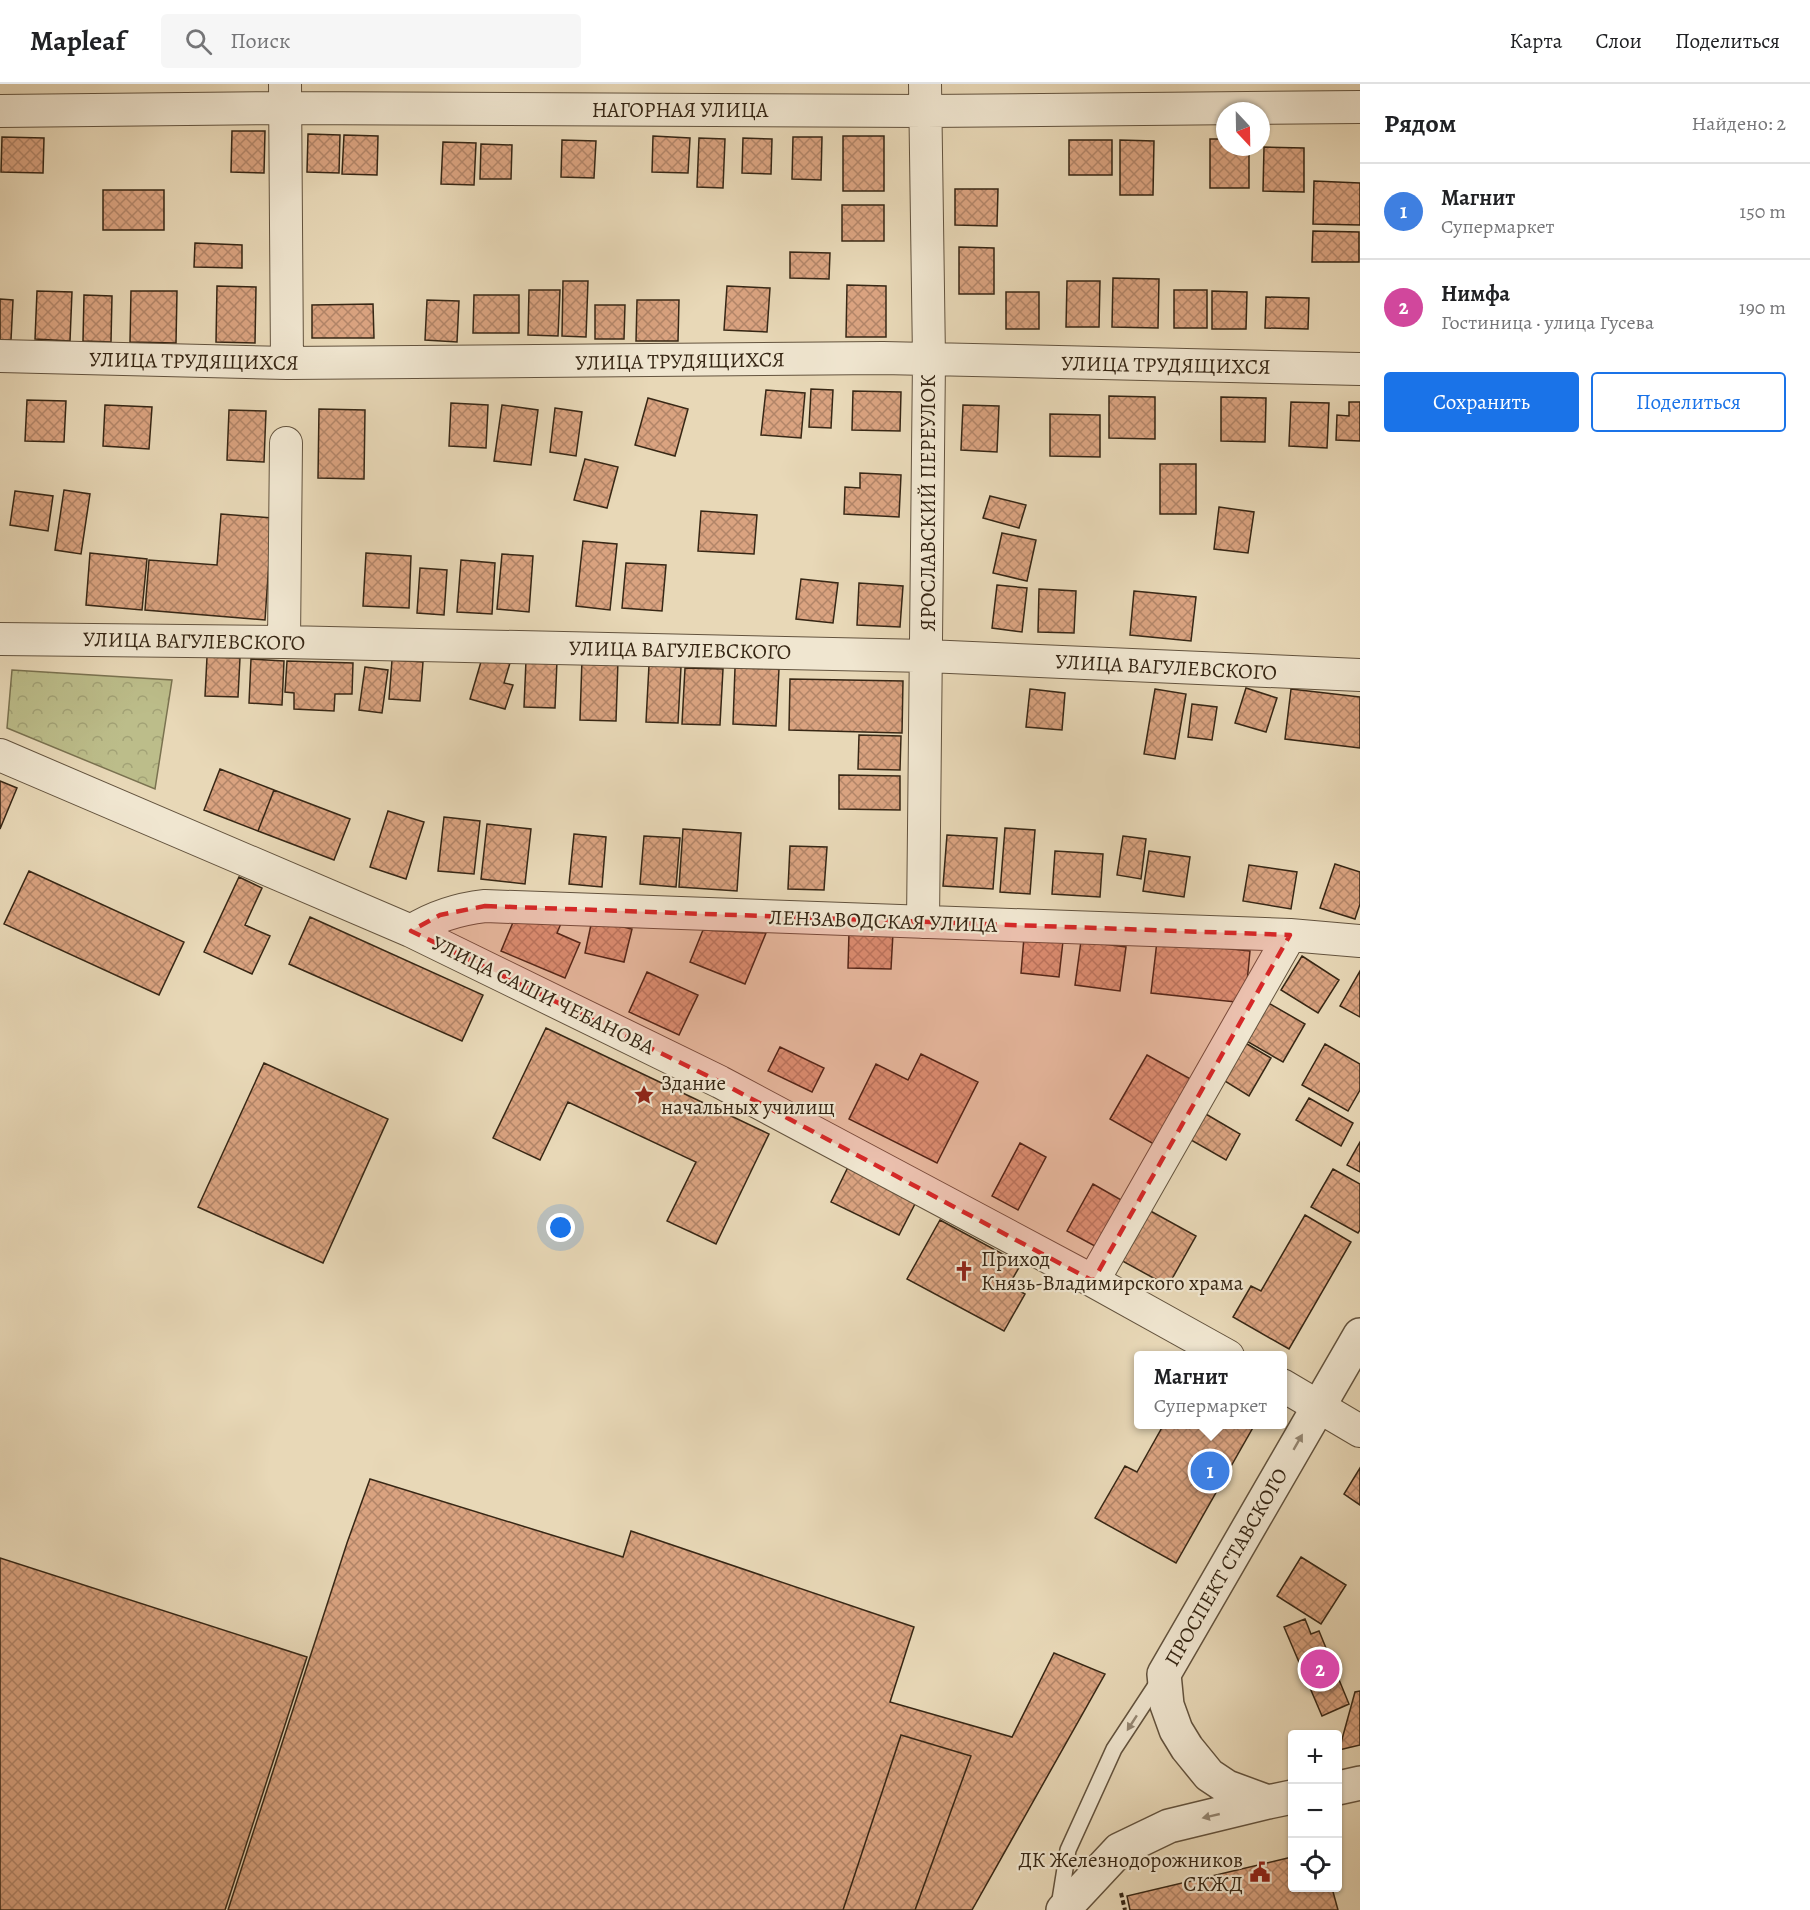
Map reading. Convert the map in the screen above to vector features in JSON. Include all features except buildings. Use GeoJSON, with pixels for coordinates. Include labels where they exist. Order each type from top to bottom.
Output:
{"type":"FeatureCollection","features":[{"type":"Feature","properties":{"kind":"street","name":"НАГОРНАЯ УЛИЦА"},"geometry":{"type":"LineString","coordinates":[[0,111],[286,96],[926,97],[1360,107]]}},
{"type":"Feature","properties":{"kind":"street"},"geometry":{"type":"LineString","coordinates":[[286,96],[287,363]]}},
{"type":"Feature","properties":{"kind":"street","name":"ЯРОСЛАВСКИЙ ПЕРЕУЛОК"},"geometry":{"type":"LineString","coordinates":[[923,922],[929,359],[926,97]]}},
{"type":"Feature","properties":{"kind":"street","name":"УЛИЦА ТРУДЯЩИХСЯ"},"geometry":{"type":"LineString","coordinates":[[0,356],[287,363],[929,359],[1360,369]]}},
{"type":"Feature","properties":{"kind":"street"},"geometry":{"type":"LineString","coordinates":[[284,642],[286,443]]}},
{"type":"Feature","properties":{"kind":"street","name":"УЛИЦА ВАГУЛЕВСКОГО"},"geometry":{"type":"LineString","coordinates":[[0,639],[284,642],[927,656],[1360,675]]}},
{"type":"Feature","properties":{"kind":"street","name":"УЛИЦА САШИ ЧЕБАНОВА"},"geometry":{"type":"LineString","coordinates":[[0,755],[411,931],[720,1082],[1093,1281],[1219,1351]]}},
{"type":"Feature","properties":{"kind":"street","name":"ЛЕНЗАВОДСКАЯ УЛИЦА"},"geometry":{"type":"LineString","coordinates":[[411,931],[441,915],[485,906],[1290,935],[1360,941]]}},
{"type":"Feature","properties":{"kind":"street"},"geometry":{"type":"LineString","coordinates":[[1093,1281],[1290,935]]}},
{"type":"Feature","properties":{"kind":"street","name":"ПРОСПЕКТ СТАВСКОГО"},"geometry":{"type":"LineString","coordinates":[[1164,1674],[1360,1335]]}},
{"type":"Feature","properties":{"kind":"street"},"geometry":{"type":"LineString","coordinates":[[1287,1388],[1360,1431]]}},
{"type":"Feature","properties":{"kind":"street"},"geometry":{"type":"LineString","coordinates":[[1164,1674],[1167,1705],[1176,1730],[1209,1775],[1227,1787],[1280,1800]]}},
{"type":"Feature","properties":{"kind":"street"},"geometry":{"type":"LineString","coordinates":[[1342,1787],[1360,1783]]}},
{"type":"Feature","properties":{"kind":"street"},"geometry":{"type":"LineString","coordinates":[[1063,1910],[1119,1850],[1168,1826],[1280,1800]]}},
{"type":"Feature","properties":{"kind":"lane"},"geometry":{"type":"LineString","coordinates":[[1058,1910],[1068,1850],[1114,1749],[1164,1674]]}},
{"type":"Feature","properties":{"kind":"highlighted area"},"geometry":{"type":"Polygon","coordinates":[[[485,906],[1290,935],[1093,1281],[720,1082],[411,931],[440,915],[485,906]]]}},
{"type":"Feature","properties":{"kind":"green space"},"geometry":{"type":"Polygon","coordinates":[[[12,670],[172,680],[155,789],[7,728],[12,670]]]}},
{"type":"Feature","properties":{"kind":"place","name":"Здание начальных училищ"},"geometry":{"type":"Point","coordinates":[644,1095]}},
{"type":"Feature","properties":{"kind":"place","name":"Приход Князь-Владимирского храма"},"geometry":{"type":"Point","coordinates":[964,1271]}},
{"type":"Feature","properties":{"kind":"place","name":"Магнит"},"geometry":{"type":"Point","coordinates":[1210,1471]}},
{"type":"Feature","properties":{"kind":"place","name":"Нимфа"},"geometry":{"type":"Point","coordinates":[1320,1669]}},
{"type":"Feature","properties":{"kind":"place","name":"ДК Железнодорожников СКЖД"},"geometry":{"type":"Point","coordinates":[1260,1872]}}]}
